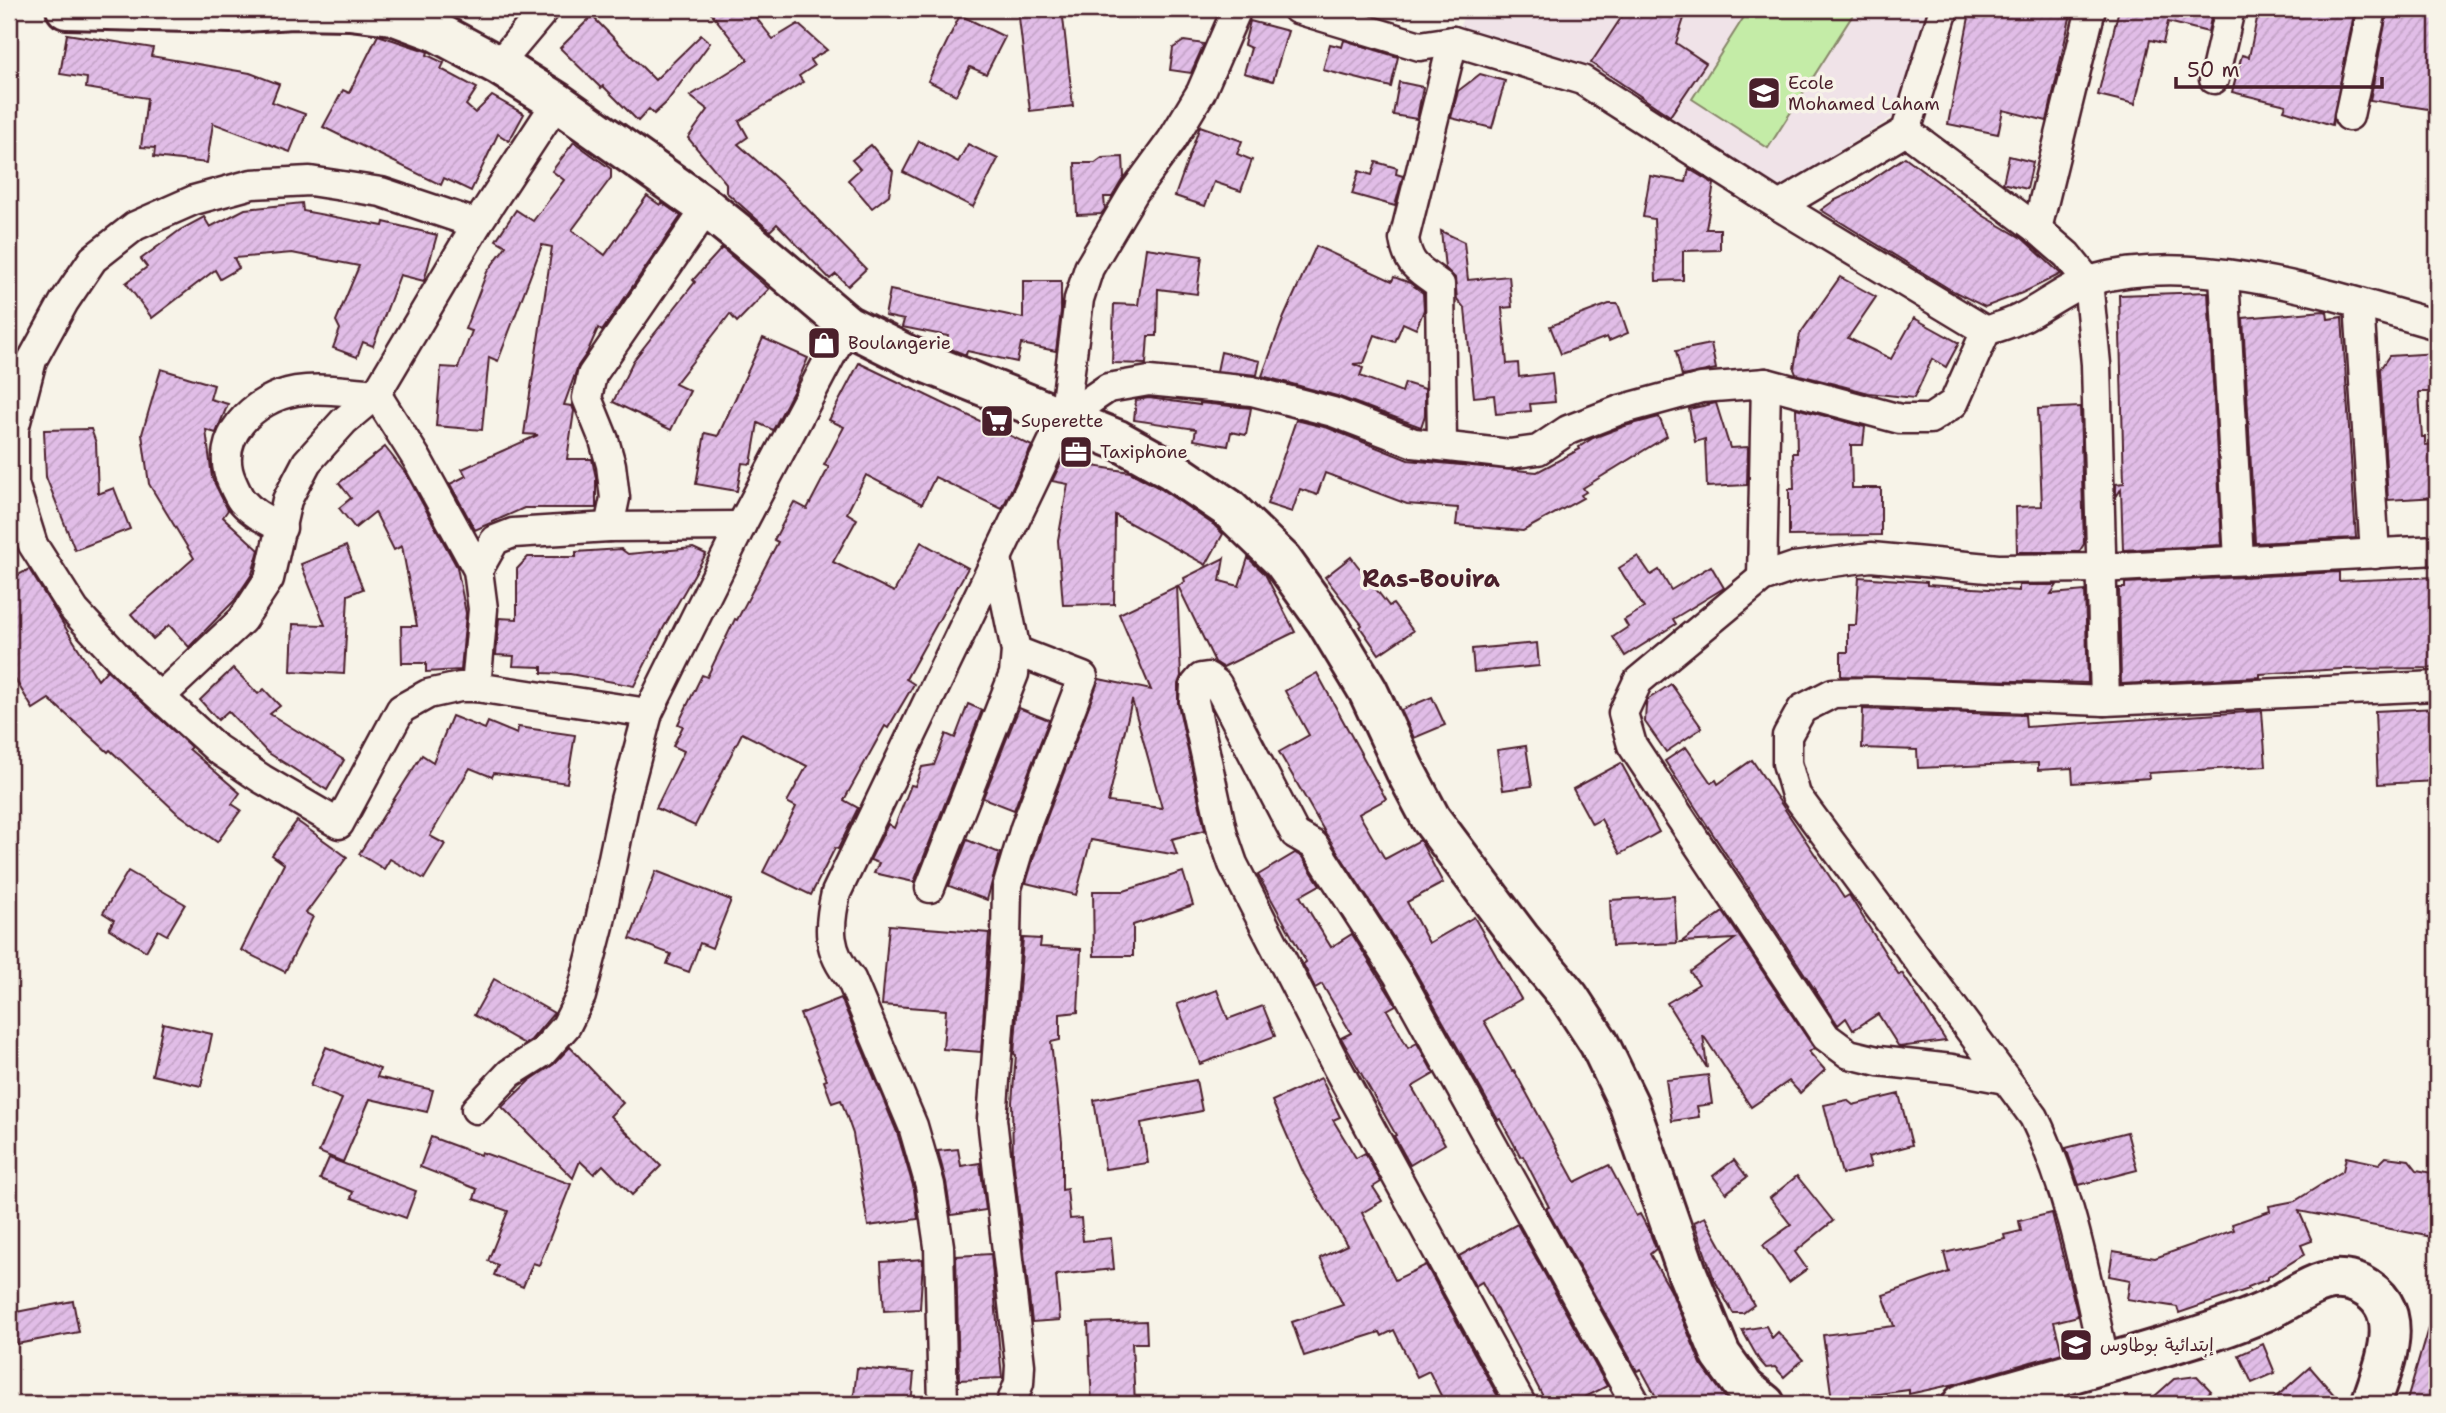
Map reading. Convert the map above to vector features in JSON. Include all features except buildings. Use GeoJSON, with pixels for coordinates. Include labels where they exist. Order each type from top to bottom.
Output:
{"type":"FeatureCollection","features":[{"type":"Feature","properties":{"kind":"street"},"geometry":{"type":"LineString","coordinates":[[66,9],[230,13],[349,9],[392,15],[436,31],[557,102],[707,208],[847,325],[909,356],[1118,440],[1161,464],[1228,508],[1282,561],[1326,621],[1368,691],[1431,819],[1520,938],[1569,997],[1600,1042],[1629,1105],[1688,1275],[1721,1355],[1745,1388],[1765,1404]]}},
{"type":"Feature","properties":{"kind":"street"},"geometry":{"type":"LineString","coordinates":[[498,65],[545,9]]}},
{"type":"Feature","properties":{"kind":"street"},"geometry":{"type":"LineString","coordinates":[[943,1404],[939,1247],[930,1185],[913,1126],[851,979],[840,966],[832,944],[830,922],[836,893],[1064,418],[1079,299],[1088,268],[1134,192],[1172,140],[1201,92],[1237,9]]}},
{"type":"Feature","properties":{"kind":"street"},"geometry":{"type":"LineString","coordinates":[[1297,9],[1420,46],[1453,41],[1582,80],[1779,206],[1986,331]]}},
{"type":"Feature","properties":{"kind":"street"},"geometry":{"type":"LineString","coordinates":[[1779,206],[1906,131],[1944,9]]}},
{"type":"Feature","properties":{"kind":"street"},"geometry":{"type":"LineString","coordinates":[[2037,229],[2091,9]]}},
{"type":"Feature","properties":{"kind":"street"},"geometry":{"type":"LineString","coordinates":[[2214,79],[2230,9]]}},
{"type":"Feature","properties":{"kind":"street"},"geometry":{"type":"LineString","coordinates":[[2349,116],[2372,9]]}},
{"type":"Feature","properties":{"kind":"street"},"geometry":{"type":"LineString","coordinates":[[1442,446],[1440,285],[1415,267],[1407,256],[1404,239],[1453,41]]}},
{"type":"Feature","properties":{"kind":"street"},"geometry":{"type":"LineString","coordinates":[[160,696],[242,620],[269,579],[287,500],[307,462],[344,421],[376,394],[477,224],[557,102]]}},
{"type":"Feature","properties":{"kind":"street"},"geometry":{"type":"LineString","coordinates":[[1906,131],[2037,229],[2067,255],[2088,281],[2096,364],[2105,701]]}},
{"type":"Feature","properties":{"kind":"street"},"geometry":{"type":"LineString","coordinates":[[477,224],[381,191],[310,181],[252,184],[194,200],[135,226],[93,259],[64,302],[32,360],[14,429],[14,484],[33,545],[75,611],[126,666],[217,750],[339,824],[401,709],[428,694],[460,687],[476,687],[648,713]]}},
{"type":"Feature","properties":{"kind":"street"},"geometry":{"type":"LineString","coordinates":[[609,527],[615,498],[604,440],[587,398],[592,375],[707,208]]}},
{"type":"Feature","properties":{"kind":"street"},"geometry":{"type":"LineString","coordinates":[[1064,418],[1108,388],[1149,381],[1252,391],[1334,412],[1414,443],[1509,454],[1526,454],[1538,450],[1568,430],[1655,399],[1701,388],[1766,383],[1900,419],[1930,419],[1954,402],[1986,331],[2018,320],[2088,281],[2130,271],[2194,271],[2300,287],[2437,325]]}},
{"type":"Feature","properties":{"kind":"street"},"geometry":{"type":"LineString","coordinates":[[2224,275],[2239,560]]}},
{"type":"Feature","properties":{"kind":"street"},"geometry":{"type":"LineString","coordinates":[[2359,303],[2375,554]]}},
{"type":"Feature","properties":{"kind":"street"},"geometry":{"type":"LineString","coordinates":[[477,1109],[510,1073],[542,1053],[566,1026],[582,996],[625,800],[648,713],[741,526],[847,325]]}},
{"type":"Feature","properties":{"kind":"street"},"geometry":{"type":"LineString","coordinates":[[1762,578],[1766,383]]}},
{"type":"Feature","properties":{"kind":"street"},"geometry":{"type":"LineString","coordinates":[[282,528],[255,513],[240,499],[229,476],[226,457],[230,436],[245,416],[267,401],[294,391],[376,394]]}},
{"type":"Feature","properties":{"kind":"street"},"geometry":{"type":"LineString","coordinates":[[376,394],[417,459],[478,570],[482,609],[476,687]]}},
{"type":"Feature","properties":{"kind":"street"},"geometry":{"type":"LineString","coordinates":[[478,570],[495,540],[513,533],[609,527],[741,526]]}},
{"type":"Feature","properties":{"kind":"street"},"geometry":{"type":"LineString","coordinates":[[2005,1079],[1952,1069],[1878,1061],[1849,1054],[1826,1037],[1632,745],[1623,713],[1638,681],[1762,578],[1794,567],[1871,557],[1998,569],[2100,568],[2437,551]]}},
{"type":"Feature","properties":{"kind":"street"},"geometry":{"type":"LineString","coordinates":[[930,888],[1014,674],[1016,651],[996,558]]}},
{"type":"Feature","properties":{"kind":"street"},"geometry":{"type":"LineString","coordinates":[[1011,1404],[1019,1383],[1020,1365],[992,1119],[1006,937],[1007,888],[1025,828],[1083,677],[1016,651]]}},
{"type":"Feature","properties":{"kind":"street"},"geometry":{"type":"LineString","coordinates":[[1521,1404],[1338,1069],[1233,864],[1223,835],[1194,701],[1195,685],[1201,678],[1208,677],[1217,684],[1295,834],[1314,845],[1398,975],[1636,1404]]}},
{"type":"Feature","properties":{"kind":"street"},"geometry":{"type":"LineString","coordinates":[[2105,1364],[2068,1200],[2052,1154],[2034,1117],[1796,795],[1787,763],[1787,736],[1802,709],[1833,693],[1872,692],[2105,701],[2437,686]]}},
{"type":"Feature","properties":{"kind":"street"},"geometry":{"type":"LineString","coordinates":[[1962,1404],[2038,1392],[2105,1364],[2218,1331],[2270,1310],[2323,1280],[2350,1281],[2373,1293],[2388,1314],[2391,1340],[2371,1404]]}},
{"type":"Feature","properties":{"kind":"shaded area","name":"Ecole Mohamed Laham"},"geometry":{"type":"Polygon","coordinates":[[[1466,9],[1929,9],[1893,117],[1780,188],[1589,69],[1459,28],[1466,9]]]}},
{"type":"Feature","properties":{"kind":"green space"},"geometry":{"type":"Polygon","coordinates":[[[1749,9],[1847,9],[1854,13],[1768,148],[1692,99],[1749,9]]]}},
{"type":"Feature","properties":{"kind":"place","name":"Ecole Mohamed Laham"},"geometry":{"type":"Point","coordinates":[1764,93]}},
{"type":"Feature","properties":{"kind":"place","name":"Boulangerie"},"geometry":{"type":"Point","coordinates":[824,343]}},
{"type":"Feature","properties":{"kind":"place","name":"Superette"},"geometry":{"type":"Point","coordinates":[997,421]}},
{"type":"Feature","properties":{"kind":"place","name":"Taxiphone"},"geometry":{"type":"Point","coordinates":[1076,452]}},
{"type":"Feature","properties":{"kind":"place","name":"إبتدائية بوطاوس"},"geometry":{"type":"Point","coordinates":[2076,1345]}},
{"type":"Feature","properties":{"kind":"district","name":"Ras-Bouira"},"geometry":{"type":"Point","coordinates":[1431,579]}}]}
